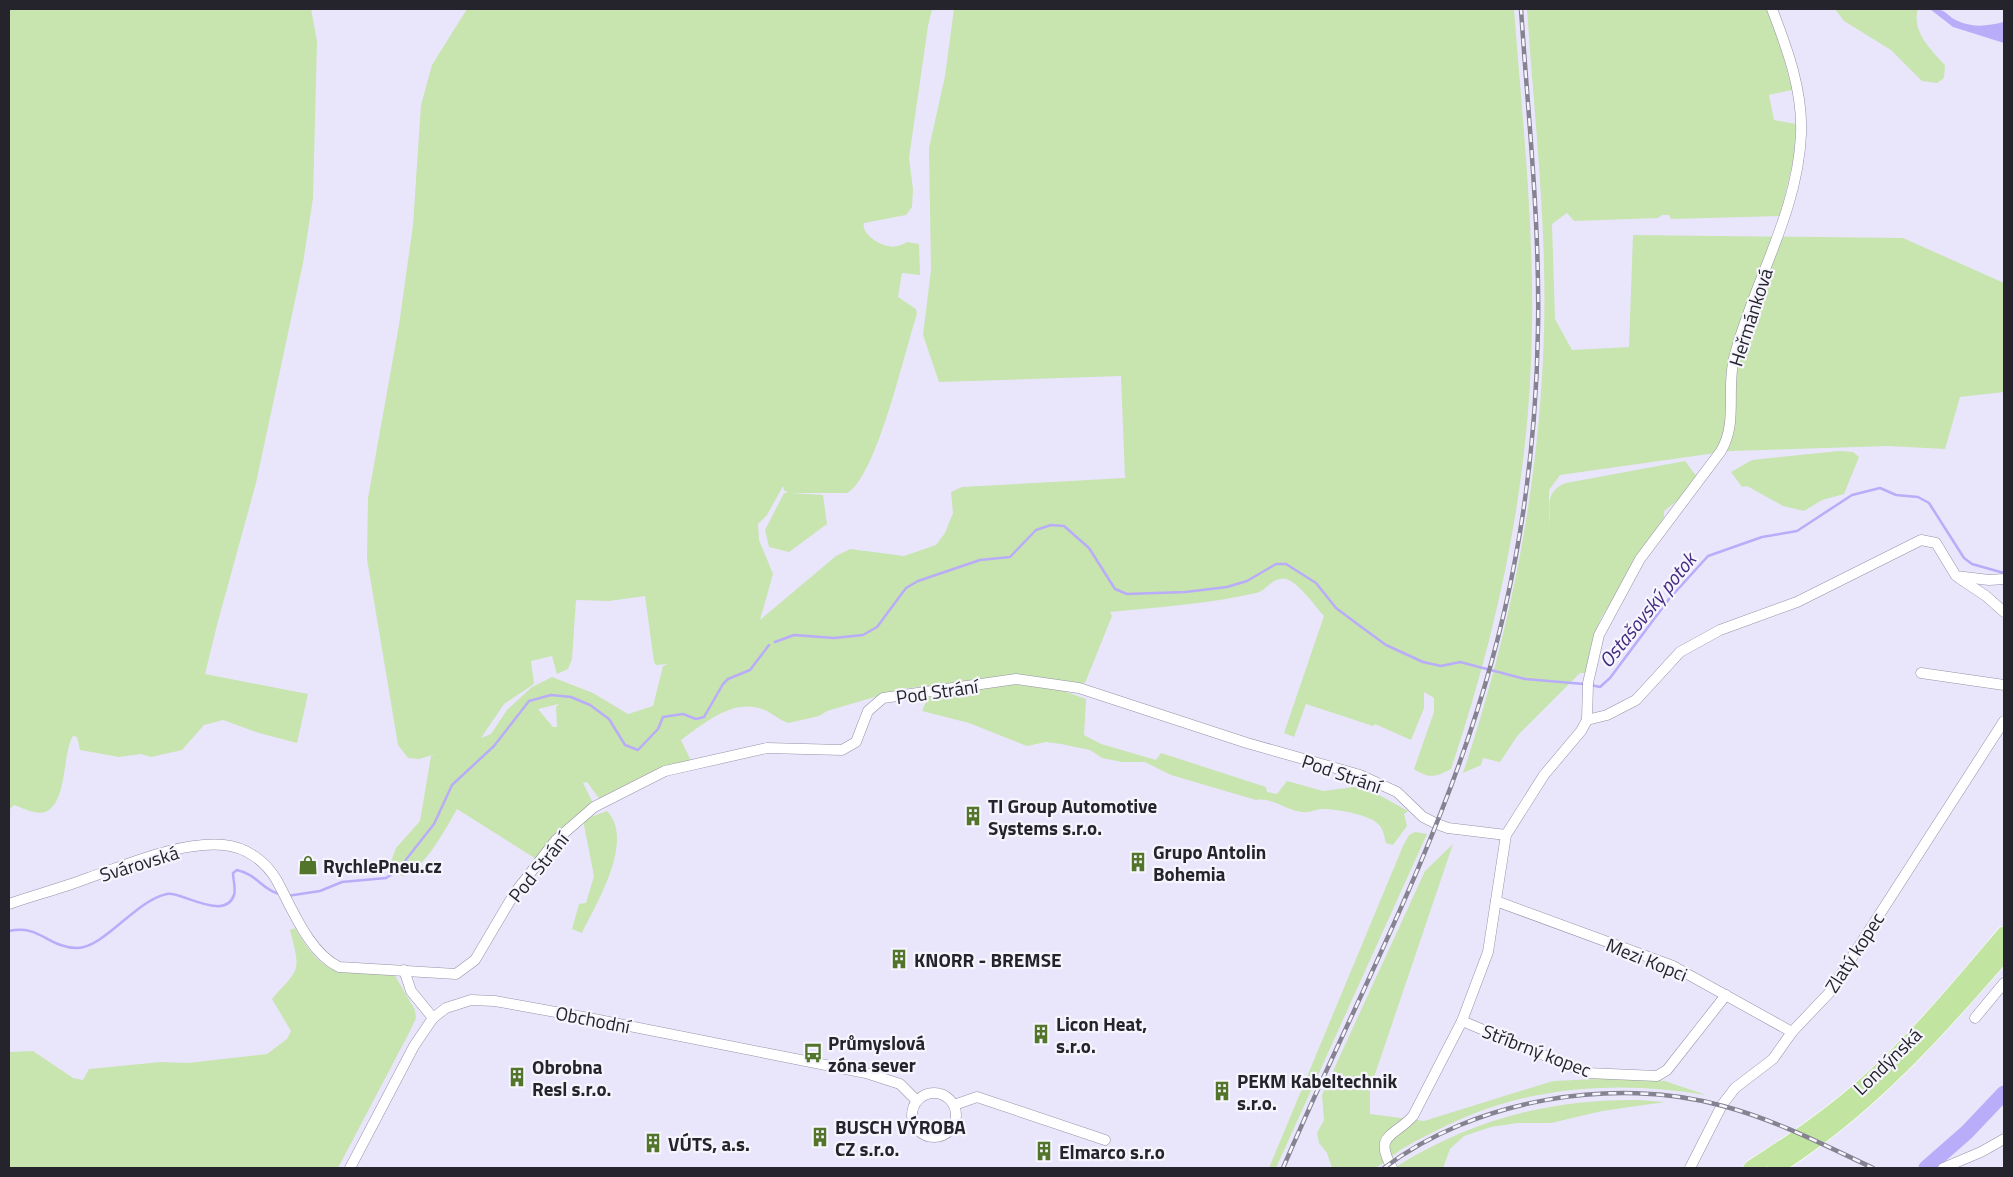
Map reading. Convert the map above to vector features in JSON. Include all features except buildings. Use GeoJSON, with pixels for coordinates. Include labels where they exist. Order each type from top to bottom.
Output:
{"type":"FeatureCollection","features":[{"type":"Feature","properties":{"kind":"highway","name":"Londýnská"},"geometry":{"type":"LineString","coordinates":[[1751,1168],[1792,1142],[1862,1087],[1918,1032],[2004,934]]}},
{"type":"Feature","properties":{"kind":"highway","name":"Londýnská"},"geometry":{"type":"LineString","coordinates":[[1774,1168],[1855,1111],[1881,1088],[1940,1028],[2004,954]]}},
{"type":"Feature","properties":{"kind":"street","name":"Heřmánková"},"geometry":{"type":"LineString","coordinates":[[1587,720],[1588,683],[1599,635],[1640,559],[1722,451],[1729,437],[1732,420],[1734,361],[1791,200],[1801,134],[1795,80],[1772,9]]}},
{"type":"Feature","properties":{"kind":"street"},"geometry":{"type":"LineString","coordinates":[[1587,720],[1607,715],[1636,700],[1680,652],[1720,630],[1798,602],[1921,540],[1936,543],[1956,576],[1986,596],[2004,612]]}},
{"type":"Feature","properties":{"kind":"street"},"geometry":{"type":"LineString","coordinates":[[1956,576],[1989,580],[2004,579]]}},
{"type":"Feature","properties":{"kind":"street"},"geometry":{"type":"LineString","coordinates":[[1921,673],[2004,685]]}},
{"type":"Feature","properties":{"kind":"street","name":"Pod Strání"},"geometry":{"type":"LineString","coordinates":[[404,970],[456,974],[475,960],[514,894],[556,840],[594,808],[665,771],[767,748],[842,750],[856,742],[868,711],[883,698],[1016,679],[1079,688],[1247,744],[1360,775],[1397,792],[1423,817],[1437,824],[1448,828],[1506,835]]}},
{"type":"Feature","properties":{"kind":"street","name":"Stříbrný kopec"},"geometry":{"type":"LineString","coordinates":[[1392,1168],[1384,1149],[1385,1142],[1388,1136],[1397,1128],[1406,1124],[1413,1116],[1462,1021],[1488,952],[1506,835],[1544,775],[1581,731],[1587,720]]}},
{"type":"Feature","properties":{"kind":"street","name":"Zlatý kopec"},"geometry":{"type":"LineString","coordinates":[[1690,1168],[1722,1105],[1735,1088],[1773,1059],[1792,1032],[1829,993],[2004,721]]}},
{"type":"Feature","properties":{"kind":"street","name":"Svárovská"},"geometry":{"type":"LineString","coordinates":[[9,904],[143,859],[199,847],[224,845],[239,848],[268,865],[316,950],[330,962],[339,966],[404,970]]}},
{"type":"Feature","properties":{"kind":"street","name":"Mezi Kopci"},"geometry":{"type":"LineString","coordinates":[[1496,900],[1673,966],[1792,1032]]}},
{"type":"Feature","properties":{"kind":"street"},"geometry":{"type":"LineString","coordinates":[[404,970],[411,991],[433,1018]]}},
{"type":"Feature","properties":{"kind":"street"},"geometry":{"type":"LineString","coordinates":[[1975,1018],[2004,983]]}},
{"type":"Feature","properties":{"kind":"street","name":"Stříbrný kopec"},"geometry":{"type":"LineString","coordinates":[[1462,1021],[1587,1073],[1657,1076],[1666,1070],[1726,995]]}},
{"type":"Feature","properties":{"kind":"street","name":"Obchodní"},"geometry":{"type":"LineString","coordinates":[[350,1168],[414,1046],[433,1018],[446,1008],[462,1002],[480,999],[866,1073],[900,1084],[917,1101]]}},
{"type":"Feature","properties":{"kind":"street"},"geometry":{"type":"LineString","coordinates":[[930,1093],[938,1093],[948,1098],[954,1106],[955,1121],[951,1128],[945,1133],[930,1136],[917,1128],[913,1120],[913,1110],[917,1101],[930,1093]]}},
{"type":"Feature","properties":{"kind":"street"},"geometry":{"type":"LineString","coordinates":[[954,1106],[977,1097],[1105,1140]]}},
{"type":"Feature","properties":{"kind":"street"},"geometry":{"type":"LineString","coordinates":[[1943,1168],[1981,1152],[2004,1139]]}},
{"type":"Feature","properties":{"kind":"green space"},"geometry":{"type":"Polygon","coordinates":[[[9,9],[311,9],[317,41],[313,198],[303,263],[256,483],[205,674],[308,694],[297,743],[259,733],[223,720],[204,725],[182,750],[151,757],[141,754],[119,757],[80,750],[77,737],[73,736],[67,754],[64,777],[58,799],[52,807],[41,813],[14,805],[9,810],[9,9]]]}},
{"type":"Feature","properties":{"kind":"green space"},"geometry":{"type":"Polygon","coordinates":[[[467,9],[932,9],[909,158],[913,189],[912,207],[906,215],[864,223],[865,231],[884,245],[891,247],[907,242],[919,244],[920,275],[902,273],[898,297],[916,309],[917,314],[889,411],[869,463],[858,482],[847,493],[790,493],[823,495],[827,524],[789,552],[769,547],[765,530],[784,493],[788,493],[784,490],[783,486],[767,515],[758,524],[759,540],[773,574],[760,620],[836,556],[850,549],[904,556],[936,545],[945,533],[953,513],[951,492],[962,487],[1125,478],[1121,376],[939,382],[923,335],[931,270],[929,148],[945,76],[954,9],[1514,9],[1527,169],[1531,249],[1532,329],[1530,385],[1518,497],[1509,552],[1484,661],[1451,769],[1441,774],[1428,776],[1414,769],[1434,712],[1434,698],[1424,692],[1424,708],[1411,740],[1375,724],[1373,726],[1306,704],[1294,737],[1284,733],[1324,616],[1295,584],[1286,579],[1281,579],[1273,582],[1260,592],[1238,597],[1183,605],[1110,612],[1112,616],[1085,683],[962,682],[902,689],[827,711],[819,716],[788,723],[767,711],[755,707],[732,709],[711,719],[681,740],[691,761],[601,801],[587,782],[583,783],[594,805],[573,818],[536,859],[457,809],[426,858],[410,873],[402,876],[389,867],[396,848],[420,821],[431,756],[440,753],[419,759],[408,758],[398,745],[367,559],[368,498],[399,325],[413,225],[421,105],[432,65],[467,9]],[[645,596],[609,601],[576,600],[572,659],[568,669],[557,674],[552,656],[531,661],[534,684],[504,704],[481,738],[491,734],[507,710],[532,687],[552,677],[593,693],[628,714],[653,706],[663,666],[668,664],[656,665],[654,662],[645,596]],[[559,704],[538,709],[553,727],[557,727],[556,707],[559,704]]]}},
{"type":"Feature","properties":{"kind":"green space"},"geometry":{"type":"Polygon","coordinates":[[[1527,9],[1768,9],[1779,39],[1792,90],[1769,95],[1774,120],[1796,124],[1794,157],[1780,216],[1671,219],[1669,215],[1662,215],[1658,218],[1574,221],[1567,213],[1552,224],[1555,319],[1572,350],[1629,347],[1633,235],[1903,238],[2004,283],[2004,392],[1960,397],[1945,449],[1888,446],[1730,451],[1560,475],[1549,490],[1549,506],[1554,490],[1566,483],[1685,461],[1697,477],[1678,500],[1664,511],[1664,517],[1601,618],[1592,641],[1585,673],[1580,673],[1518,735],[1500,762],[1483,758],[1481,765],[1463,773],[1480,719],[1509,610],[1529,500],[1541,388],[1544,331],[1544,250],[1527,9]]]}},
{"type":"Feature","properties":{"kind":"green space"},"geometry":{"type":"Polygon","coordinates":[[[1835,9],[1918,9],[1917,25],[1928,46],[1945,65],[1944,78],[1937,83],[1922,81],[1891,50],[1844,21],[1835,9]]]}},
{"type":"Feature","properties":{"kind":"green space"},"geometry":{"type":"Polygon","coordinates":[[[1839,451],[1853,452],[1859,457],[1844,494],[1822,500],[1804,511],[1783,506],[1747,486],[1742,487],[1731,472],[1752,460],[1839,451]]]}},
{"type":"Feature","properties":{"kind":"green space"},"geometry":{"type":"Polygon","coordinates":[[[1013,684],[1061,690],[1086,699],[1084,735],[1101,744],[1156,760],[1161,753],[1266,787],[1267,792],[1277,794],[1287,781],[1323,791],[1363,786],[1408,811],[1404,814],[1407,826],[1393,845],[1386,843],[1379,825],[1367,817],[1327,809],[1306,812],[1297,811],[1268,800],[1256,800],[1171,775],[1145,762],[1122,762],[1102,758],[1090,750],[1061,744],[1046,742],[1027,746],[969,723],[922,711],[929,695],[1013,684]]]}},
{"type":"Feature","properties":{"kind":"green space"},"geometry":{"type":"Polygon","coordinates":[[[607,811],[615,823],[617,838],[615,854],[611,872],[604,889],[582,933],[572,929],[579,904],[586,903],[594,876],[583,820],[607,811]]]}},
{"type":"Feature","properties":{"kind":"green space"},"geometry":{"type":"Polygon","coordinates":[[[1415,832],[1427,834],[1276,1168],[1269,1168],[1403,846],[1409,835],[1415,832]]]}},
{"type":"Feature","properties":{"kind":"green space"},"geometry":{"type":"Polygon","coordinates":[[[1453,844],[1370,1089],[1370,1114],[1424,1121],[1553,1081],[1619,1078],[1665,1081],[1706,1095],[1644,1088],[1613,1087],[1552,1093],[1492,1107],[1463,1118],[1432,1132],[1374,1168],[1332,1168],[1327,1153],[1319,1143],[1317,1133],[1324,1120],[1322,1095],[1425,871],[1453,844]]]}},
{"type":"Feature","properties":{"kind":"green space"},"geometry":{"type":"Polygon","coordinates":[[[295,928],[316,958],[336,970],[394,974],[415,1010],[416,1018],[410,1031],[338,1168],[9,1168],[9,1052],[33,1051],[73,1078],[83,1080],[89,1069],[161,1062],[188,1063],[267,1054],[287,1039],[291,1031],[272,999],[296,969],[296,955],[290,930],[295,928]]]}},
{"type":"Feature","properties":{"kind":"green space"},"geometry":{"type":"Polygon","coordinates":[[[1639,1100],[1665,1102],[1602,1111],[1551,1123],[1518,1123],[1491,1127],[1464,1136],[1450,1149],[1443,1168],[1394,1168],[1452,1137],[1481,1125],[1511,1116],[1573,1103],[1639,1100]]]}},
{"type":"Feature","properties":{"kind":"shaded area"},"geometry":{"type":"Polygon","coordinates":[[[1930,9],[1944,11],[1954,19],[1970,25],[2004,22],[2004,43],[1953,27],[1930,9]]]}},
{"type":"Feature","properties":{"kind":"waterway","name":"Ostašovský potok"},"geometry":{"type":"LineString","coordinates":[[1591,685],[1600,687],[1610,678],[1669,599],[1708,556],[1762,537],[1797,531],[1852,495],[1880,488],[1896,495],[1918,497],[1929,503],[1964,558],[1972,564],[2004,573]]}},
{"type":"Feature","properties":{"kind":"waterway","name":"Ostašovský potok"},"geometry":{"type":"LineString","coordinates":[[775,642],[794,635],[834,638],[863,635],[877,627],[906,588],[918,581],[980,560],[1010,557],[1036,530],[1051,525],[1064,526],[1089,548],[1115,589],[1127,594],[1185,592],[1227,587],[1247,581],[1276,564],[1286,564],[1316,583],[1336,608],[1386,645],[1423,662],[1441,666],[1460,662],[1525,679],[1584,684]]}},
{"type":"Feature","properties":{"kind":"waterway","name":"Ostašovský potok"},"geometry":{"type":"LineString","coordinates":[[287,896],[320,891],[342,882],[386,878],[397,871],[434,824],[452,785],[494,746],[529,701],[551,695],[571,697],[590,705],[609,719],[625,745],[638,750],[658,729],[663,717],[683,714],[696,719],[704,717],[723,684],[728,679],[750,670],[769,645]]}},
{"type":"Feature","properties":{"kind":"waterway","name":"Ostašovský potok"},"geometry":{"type":"LineString","coordinates":[[9,931],[19,930],[36,933],[67,947],[87,946],[98,940],[144,905],[155,898],[167,894],[174,894],[213,906],[222,906],[229,903],[235,893],[233,873],[237,870],[250,875],[267,888],[279,894]]}},
{"type":"Feature","properties":{"kind":"waterway"},"geometry":{"type":"LineString","coordinates":[[1926,1168],[1967,1132],[2004,1093]]}},
{"type":"Feature","properties":{"kind":"railway"},"geometry":{"type":"LineString","coordinates":[[1283,1168],[1386,942],[1435,828],[1457,770],[1491,665],[1513,571],[1528,474],[1533,426],[1538,329],[1533,169],[1521,9]]}},
{"type":"Feature","properties":{"kind":"railway"},"geometry":{"type":"LineString","coordinates":[[1384,1168],[1420,1144],[1460,1125],[1503,1110],[1547,1100],[1592,1094],[1637,1093],[1681,1097],[1723,1106],[1762,1118],[1873,1168]]}},
{"type":"Feature","properties":{"kind":"place","name":"TI Group Automotive Systems s.r.o."},"geometry":{"type":"Point","coordinates":[973,816]}},
{"type":"Feature","properties":{"kind":"place","name":"Grupo Antolin Bohemia"},"geometry":{"type":"Point","coordinates":[1138,862]}},
{"type":"Feature","properties":{"kind":"place","name":"RychlePneu.cz"},"geometry":{"type":"Point","coordinates":[308,865]}},
{"type":"Feature","properties":{"kind":"place","name":"KNORR - BREMSE"},"geometry":{"type":"Point","coordinates":[899,959]}},
{"type":"Feature","properties":{"kind":"place","name":"Licon Heat, s.r.o."},"geometry":{"type":"Point","coordinates":[1041,1034]}},
{"type":"Feature","properties":{"kind":"place","name":"Průmyslová zóna sever"},"geometry":{"type":"Point","coordinates":[813,1053]}},
{"type":"Feature","properties":{"kind":"place","name":"Obrobna Resl s.r.o."},"geometry":{"type":"Point","coordinates":[517,1077]}},
{"type":"Feature","properties":{"kind":"place","name":"PEKM Kabeltechnik s.r.o."},"geometry":{"type":"Point","coordinates":[1222,1091]}},
{"type":"Feature","properties":{"kind":"place","name":"BUSCH VÝROBA CZ s.r.o."},"geometry":{"type":"Point","coordinates":[820,1137]}},
{"type":"Feature","properties":{"kind":"place","name":"VÚTS, a.s."},"geometry":{"type":"Point","coordinates":[653,1143]}},
{"type":"Feature","properties":{"kind":"place","name":"Elmarco s.r.o"},"geometry":{"type":"Point","coordinates":[1044,1151]}}]}
